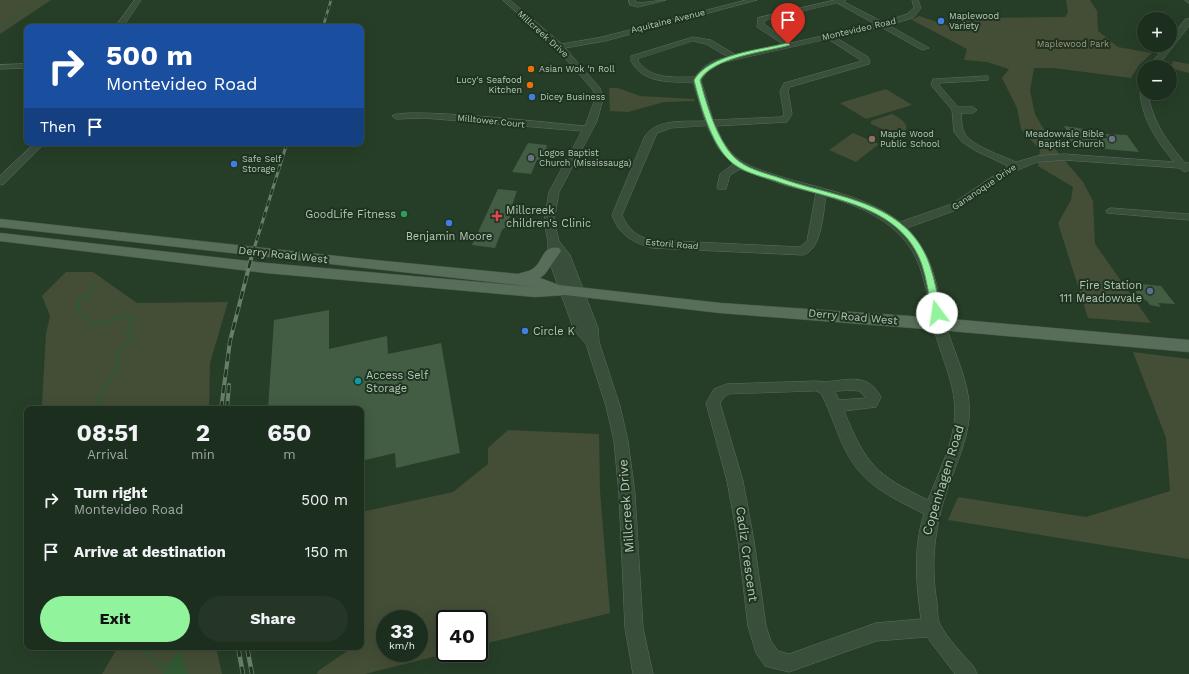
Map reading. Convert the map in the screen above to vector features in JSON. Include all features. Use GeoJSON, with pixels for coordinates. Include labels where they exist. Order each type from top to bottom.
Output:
{"type":"FeatureCollection","features":[{"type":"Feature","properties":{"kind":"main road","name":"Derry Road West"},"geometry":{"type":"LineString","coordinates":[[0,223],[424,271],[519,278],[572,291]]}},
{"type":"Feature","properties":{"kind":"main road","name":"Derry Road West"},"geometry":{"type":"LineString","coordinates":[[0,238],[274,268],[535,292],[572,291],[720,308],[939,324],[1189,346]]}},
{"type":"Feature","properties":{"kind":"main road"},"geometry":{"type":"LineString","coordinates":[[519,278],[540,272],[554,246]]}},
{"type":"Feature","properties":{"kind":"street"},"geometry":{"type":"LineString","coordinates":[[121,24],[138,0]]}},
{"type":"Feature","properties":{"kind":"street","name":"Millcreek Drive"},"geometry":{"type":"LineString","coordinates":[[506,0],[564,46],[597,90],[599,99],[598,105],[587,129],[554,192],[549,221],[554,246],[554,258],[572,291],[580,330],[592,342],[613,406],[621,441],[627,494],[634,628],[643,674]]}},
{"type":"Feature","properties":{"kind":"street"},"geometry":{"type":"LineString","coordinates":[[632,0],[632,4],[638,6],[663,0]]}},
{"type":"Feature","properties":{"kind":"street","name":"Aquitaine Avenue"},"geometry":{"type":"LineString","coordinates":[[564,46],[580,44],[754,0]]}},
{"type":"Feature","properties":{"kind":"street","name":"Montevideo Road"},"geometry":{"type":"LineString","coordinates":[[697,80],[701,73],[712,64],[734,57],[788,44],[881,25],[914,14],[918,8],[915,0]]}},
{"type":"Feature","properties":{"kind":"street"},"geometry":{"type":"LineString","coordinates":[[788,44],[760,25],[761,20],[840,1],[925,48]]}},
{"type":"Feature","properties":{"kind":"street"},"geometry":{"type":"LineString","coordinates":[[1177,37],[1189,22]]}},
{"type":"Feature","properties":{"kind":"street","name":"Estoril Road"},"geometry":{"type":"LineString","coordinates":[[820,192],[812,242],[803,251],[652,244],[640,241],[628,235],[619,224],[617,215],[650,136],[654,130],[670,125],[784,120],[788,114],[784,91],[787,85],[866,62],[865,59],[828,36]]}},
{"type":"Feature","properties":{"kind":"street"},"geometry":{"type":"LineString","coordinates":[[734,57],[708,42],[693,39],[634,58],[634,61],[643,71],[654,78],[697,80],[711,124],[725,152],[740,165],[788,183],[852,200],[869,207],[900,226],[918,248],[926,265],[939,324]]}},
{"type":"Feature","properties":{"kind":"street"},"geometry":{"type":"LineString","coordinates":[[1158,60],[1165,52]]}},
{"type":"Feature","properties":{"kind":"street"},"geometry":{"type":"LineString","coordinates":[[0,67],[24,66]]}},
{"type":"Feature","properties":{"kind":"street"},"geometry":{"type":"LineString","coordinates":[[985,78],[936,82],[935,85],[956,110],[959,132],[965,140],[979,149],[1014,165]]}},
{"type":"Feature","properties":{"kind":"street"},"geometry":{"type":"LineString","coordinates":[[1145,100],[1146,109],[1153,127],[1187,168]]}},
{"type":"Feature","properties":{"kind":"street"},"geometry":{"type":"LineString","coordinates":[[956,110],[973,110]]}},
{"type":"Feature","properties":{"kind":"street","name":"Milltower Court"},"geometry":{"type":"LineString","coordinates":[[396,116],[424,115],[587,129]]}},
{"type":"Feature","properties":{"kind":"street"},"geometry":{"type":"LineString","coordinates":[[0,182],[37,146]]}},
{"type":"Feature","properties":{"kind":"street","name":"Gananoque Drive"},"geometry":{"type":"LineString","coordinates":[[900,226],[935,216],[954,208],[1014,165],[1028,160],[1053,156],[1187,168]]}},
{"type":"Feature","properties":{"kind":"street"},"geometry":{"type":"LineString","coordinates":[[722,187],[725,174],[740,165]]}},
{"type":"Feature","properties":{"kind":"street"},"geometry":{"type":"LineString","coordinates":[[1111,211],[1189,217]]}},
{"type":"Feature","properties":{"kind":"street","name":"Copenhagen Road"},"geometry":{"type":"LineString","coordinates":[[939,324],[959,383],[962,417],[958,436],[933,510],[925,540],[923,571],[932,627],[967,674]]}},
{"type":"Feature","properties":{"kind":"street","name":"Cadiz Crescent"},"geometry":{"type":"LineString","coordinates":[[836,406],[871,403],[874,397],[868,388],[854,383],[826,388],[816,386],[734,388],[719,393],[713,403],[719,429],[735,481],[746,541],[757,626],[763,646],[772,659],[789,663],[876,632],[932,627]]}},
{"type":"Feature","properties":{"kind":"street"},"geometry":{"type":"LineString","coordinates":[[826,388],[836,406],[857,456],[869,470],[891,488],[933,510]]}},
{"type":"Feature","properties":{"kind":"green space"},"geometry":{"type":"Polygon","coordinates":[[[0,0],[51,0],[0,34],[0,0]]]}},
{"type":"Feature","properties":{"kind":"green space","name":"Maplewood Park"},"geometry":{"type":"Polygon","coordinates":[[[1066,0],[1090,0],[1097,11],[1098,31],[1118,47],[1137,50],[1137,52],[1152,53],[1144,60],[1137,60],[1137,68],[1131,78],[1054,68],[1034,68],[1030,91],[1035,114],[1056,150],[1083,182],[1093,201],[1095,244],[1151,323],[1088,318],[1058,223],[1071,200],[1073,187],[1038,166],[1040,150],[1021,129],[1017,108],[1002,78],[1009,69],[987,62],[964,60],[967,49],[912,20],[919,16],[952,27],[967,19],[964,13],[986,18],[1065,17],[1068,13],[1066,0]]]}},
{"type":"Feature","properties":{"kind":"green space"},"geometry":{"type":"Polygon","coordinates":[[[1177,62],[1189,64],[1189,73],[1177,70],[1177,62]]]}},
{"type":"Feature","properties":{"kind":"green space"},"geometry":{"type":"Polygon","coordinates":[[[609,88],[618,88],[640,96],[694,99],[695,101],[664,102],[628,112],[610,111],[609,88]]]}},
{"type":"Feature","properties":{"kind":"green space"},"geometry":{"type":"Polygon","coordinates":[[[886,89],[912,105],[866,119],[840,103],[886,89]]]}},
{"type":"Feature","properties":{"kind":"green space"},"geometry":{"type":"Polygon","coordinates":[[[892,114],[905,124],[906,130],[900,137],[871,124],[871,121],[892,114]]]}},
{"type":"Feature","properties":{"kind":"green space"},"geometry":{"type":"Polygon","coordinates":[[[853,133],[879,144],[856,162],[829,150],[853,133]]]}},
{"type":"Feature","properties":{"kind":"green space"},"geometry":{"type":"Polygon","coordinates":[[[66,272],[93,272],[137,303],[228,302],[210,363],[209,406],[42,406],[46,333],[50,316],[42,296],[66,272]]]}},
{"type":"Feature","properties":{"kind":"green space"},"geometry":{"type":"Polygon","coordinates":[[[1133,352],[1189,359],[1189,559],[948,520],[958,497],[1086,517],[1170,491],[1166,438],[1133,352]]]}},
{"type":"Feature","properties":{"kind":"green space"},"geometry":{"type":"Polygon","coordinates":[[[508,430],[599,434],[600,491],[610,613],[488,643],[488,610],[436,610],[436,656],[428,658],[428,610],[376,610],[376,662],[413,662],[365,674],[317,674],[318,671],[349,650],[364,650],[364,511],[453,492],[488,464],[488,448],[508,430]]]}},
{"type":"Feature","properties":{"kind":"green space"},"geometry":{"type":"Polygon","coordinates":[[[116,650],[217,650],[222,674],[102,674],[116,650]]]}},
{"type":"Feature","properties":{"kind":"shaded area"},"geometry":{"type":"Polygon","coordinates":[[[179,650],[188,674],[163,674],[179,650]]]}},
{"type":"Feature","properties":{"kind":"building","name":"Meadowvale Bible Baptist Church"},"geometry":{"type":"Polygon","coordinates":[[[1064,126],[1085,129],[1090,137],[1095,139],[1108,138],[1105,134],[1127,135],[1139,152],[1073,146],[1067,138],[1071,138],[1064,126]]]}},
{"type":"Feature","properties":{"kind":"building","name":"Logos Baptist Church (Mississauga)"},"geometry":{"type":"Polygon","coordinates":[[[528,143],[547,145],[545,154],[541,161],[537,160],[531,174],[512,172],[528,143]]]}},
{"type":"Feature","properties":{"kind":"building","name":"Millcreek children's Clinic"},"geometry":{"type":"Polygon","coordinates":[[[498,189],[517,191],[509,214],[511,214],[509,218],[511,223],[502,230],[495,248],[472,245],[498,189]]]}},
{"type":"Feature","properties":{"kind":"building","name":"Fire Station 111 Meadowvale"},"geometry":{"type":"Polygon","coordinates":[[[1131,283],[1161,286],[1175,304],[1158,303],[1161,307],[1150,305],[1147,301],[1138,296],[1131,283]]]}},
{"type":"Feature","properties":{"kind":"building","name":"Access Self Storage"},"geometry":{"type":"Polygon","coordinates":[[[329,310],[329,349],[387,336],[388,354],[441,343],[460,453],[396,468],[395,453],[364,460],[364,406],[268,406],[274,320],[329,310]]]}},
{"type":"Feature","properties":{"kind":"waterway"},"geometry":{"type":"LineString","coordinates":[[0,26],[9,22],[38,0]]}},
{"type":"Feature","properties":{"kind":"waterway"},"geometry":{"type":"LineString","coordinates":[[94,284],[90,295],[77,301],[79,312],[96,325],[124,315],[134,318],[127,333],[134,336],[117,355],[119,367],[99,397],[100,406]]}},
{"type":"Feature","properties":{"kind":"waterway"},"geometry":{"type":"LineString","coordinates":[[147,650],[151,658],[167,668],[170,674]]}},
{"type":"Feature","properties":{"kind":"railway"},"geometry":{"type":"LineString","coordinates":[[324,24],[331,0]]}},
{"type":"Feature","properties":{"kind":"railway"},"geometry":{"type":"LineString","coordinates":[[253,252],[286,146]]}},
{"type":"Feature","properties":{"kind":"railway"},"geometry":{"type":"LineString","coordinates":[[221,406],[230,341],[253,251]]}},
{"type":"Feature","properties":{"kind":"railway"},"geometry":{"type":"LineString","coordinates":[[227,406],[229,385]]}},
{"type":"Feature","properties":{"kind":"railway"},"geometry":{"type":"LineString","coordinates":[[239,650],[243,674]]}},
{"type":"Feature","properties":{"kind":"railway"},"geometry":{"type":"LineString","coordinates":[[248,650],[252,674]]}},
{"type":"Feature","properties":{"kind":"place","name":"Maplewood Variety"},"geometry":{"type":"Point","coordinates":[941,21]}},
{"type":"Feature","properties":{"kind":"place","name":"Asian Wok 'n Roll"},"geometry":{"type":"Point","coordinates":[531,69]}},
{"type":"Feature","properties":{"kind":"place","name":"Lucy's Seafood Kitchen"},"geometry":{"type":"Point","coordinates":[530,85]}},
{"type":"Feature","properties":{"kind":"place","name":"Dicey Business"},"geometry":{"type":"Point","coordinates":[532,97]}},
{"type":"Feature","properties":{"kind":"place","name":"Maple Wood Public School"},"geometry":{"type":"Point","coordinates":[872,139]}},
{"type":"Feature","properties":{"kind":"place","name":"Meadowvale Bible Baptist Church"},"geometry":{"type":"Point","coordinates":[1112,139]}},
{"type":"Feature","properties":{"kind":"place","name":"Logos Baptist Church (Mississauga)"},"geometry":{"type":"Point","coordinates":[531,158]}},
{"type":"Feature","properties":{"kind":"place","name":"Safe Self Storage"},"geometry":{"type":"Point","coordinates":[234,164]}},
{"type":"Feature","properties":{"kind":"place","name":"GoodLife Fitness"},"geometry":{"type":"Point","coordinates":[404,214]}},
{"type":"Feature","properties":{"kind":"place","name":"Millcreek children's Clinic"},"geometry":{"type":"Point","coordinates":[497,216]}},
{"type":"Feature","properties":{"kind":"place","name":"Benjamin Moore"},"geometry":{"type":"Point","coordinates":[449,223]}},
{"type":"Feature","properties":{"kind":"place","name":"Fire Station 111 Meadowvale"},"geometry":{"type":"Point","coordinates":[1150,291]}},
{"type":"Feature","properties":{"kind":"place","name":"Circle K"},"geometry":{"type":"Point","coordinates":[525,331]}},
{"type":"Feature","properties":{"kind":"place","name":"Access Self Storage"},"geometry":{"type":"Point","coordinates":[358,381]}},
{"type":"Feature","properties":{"kind":"route"},"geometry":{"type":"LineString","coordinates":[[788,44],[718,61],[701,73],[697,80],[702,100],[721,146],[732,159],[748,169],[788,183],[852,200],[869,207],[900,226],[918,248],[926,265],[937,313]]}}]}
